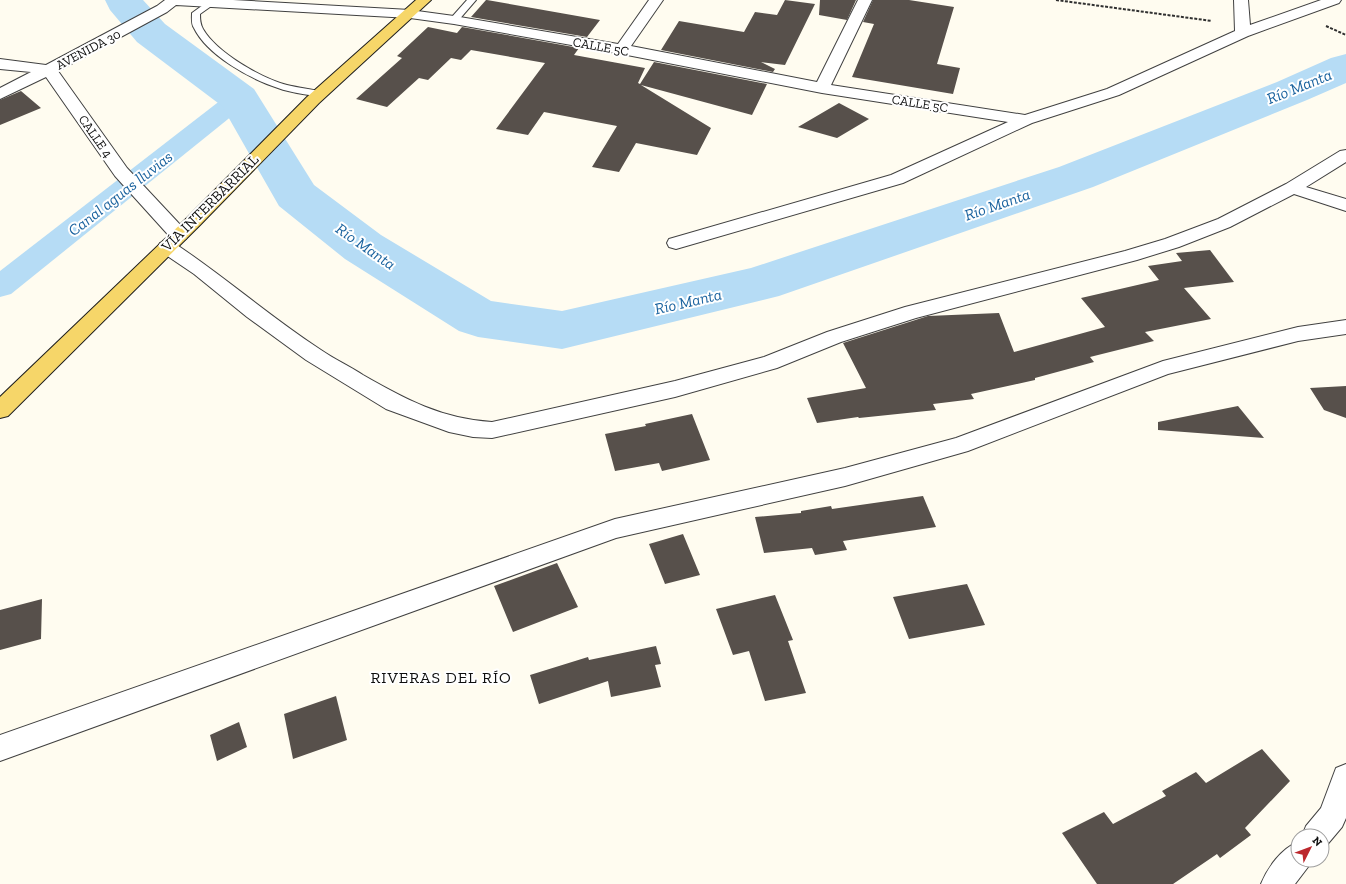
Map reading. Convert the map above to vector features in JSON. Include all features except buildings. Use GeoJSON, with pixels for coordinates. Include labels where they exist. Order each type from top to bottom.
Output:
{"type":"FeatureCollection","features":[{"type":"Feature","properties":{"kind":"main road","name":"VÍA INTERBARRIAL"},"geometry":{"type":"LineString","coordinates":[[0,410],[194,221],[316,97],[424,0]]}},
{"type":"Feature","properties":{"kind":"street"},"geometry":{"type":"LineString","coordinates":[[622,50],[656,0]]}},
{"type":"Feature","properties":{"kind":"street"},"geometry":{"type":"LineString","coordinates":[[822,88],[865,0]]}},
{"type":"Feature","properties":{"kind":"street"},"geometry":{"type":"LineString","coordinates":[[1241,0],[1242,29]]}},
{"type":"Feature","properties":{"kind":"street"},"geometry":{"type":"LineString","coordinates":[[676,243],[897,179],[1026,120],[1113,92],[1242,29],[1334,0]]}},
{"type":"Feature","properties":{"kind":"street","name":"CALLE 5C"},"geometry":{"type":"LineString","coordinates":[[170,3],[213,2],[410,14],[454,20],[822,88],[1026,120]]}},
{"type":"Feature","properties":{"kind":"street","name":"AVENIDA 30"},"geometry":{"type":"LineString","coordinates":[[0,94],[70,59],[170,3]]}},
{"type":"Feature","properties":{"kind":"street"},"geometry":{"type":"LineString","coordinates":[[0,64],[49,70]]}},
{"type":"Feature","properties":{"kind":"street","name":"CALLE 4"},"geometry":{"type":"LineString","coordinates":[[49,70],[173,241],[200,270],[313,355],[394,403],[449,424],[473,429],[492,430],[587,410],[763,365],[834,338],[912,312],[1130,256],[1172,243],[1224,222],[1292,188],[1346,155]]}},
{"type":"Feature","properties":{"kind":"street"},"geometry":{"type":"LineString","coordinates":[[1292,188],[1346,205]]}},
{"type":"Feature","properties":{"kind":"street"},"geometry":{"type":"LineString","coordinates":[[0,748],[615,529],[852,474],[960,445],[1162,368],[1298,334],[1346,327]]}},
{"type":"Feature","properties":{"kind":"street"},"geometry":{"type":"LineString","coordinates":[[1323,828],[1332,817],[1346,778]]}},
{"type":"Feature","properties":{"kind":"street"},"geometry":{"type":"LineString","coordinates":[[1276,884],[1290,867]]}},
{"type":"Feature","properties":{"kind":"lane"},"geometry":{"type":"LineString","coordinates":[[454,20],[472,0]]}},
{"type":"Feature","properties":{"kind":"lane"},"geometry":{"type":"LineString","coordinates":[[213,2],[196,13],[196,23],[199,30],[219,51],[253,74],[283,87],[316,97]]}},
{"type":"Feature","properties":{"kind":"path"},"geometry":{"type":"LineString","coordinates":[[1056,0],[1242,29]]}},
{"type":"Feature","properties":{"kind":"waterway","name":"Río Manta"},"geometry":{"type":"LineString","coordinates":[[124,0],[124,2],[151,33],[239,98],[296,195],[363,247],[478,318],[562,330],[760,284],[1076,177],[1292,91],[1346,67]]}},
{"type":"Feature","properties":{"kind":"waterway","name":"Canal aguas lluvias"},"geometry":{"type":"LineString","coordinates":[[0,287],[239,98]]}},
{"type":"Feature","properties":{"kind":"district","name":"RIVERAS DEL RÍO"},"geometry":{"type":"Point","coordinates":[441,677]}}]}
